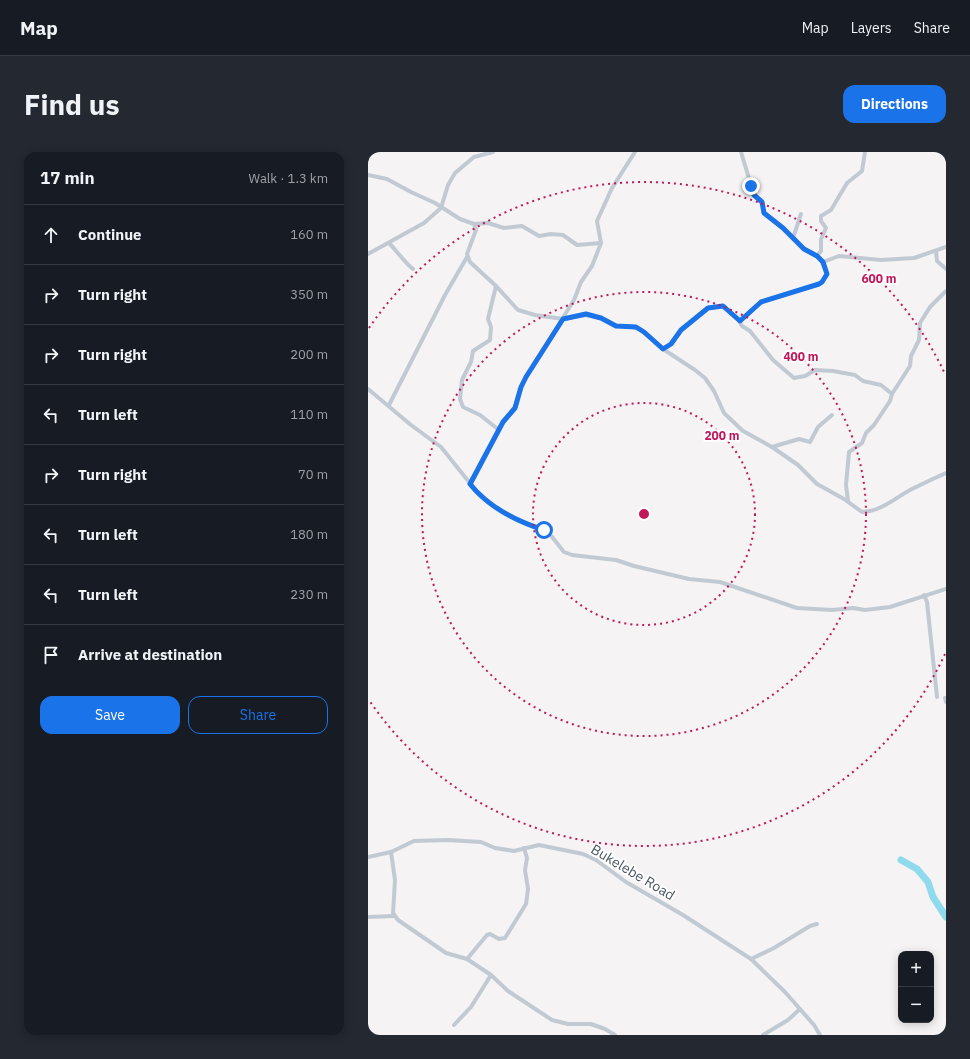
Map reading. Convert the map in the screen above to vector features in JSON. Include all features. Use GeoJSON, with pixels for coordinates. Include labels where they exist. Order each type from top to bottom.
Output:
{"type":"FeatureCollection","features":[{"type":"Feature","properties":{"kind":"street"},"geometry":{"type":"LineString","coordinates":[[368,254],[419,227],[441,208],[448,185],[455,173],[474,157],[493,152]]}},
{"type":"Feature","properties":{"kind":"street"},"geometry":{"type":"LineString","coordinates":[[470,484],[499,430],[515,408],[521,387],[526,377],[563,319],[574,300],[581,282],[592,266],[601,243],[597,221],[612,188],[635,152]]}},
{"type":"Feature","properties":{"kind":"street"},"geometry":{"type":"LineString","coordinates":[[739,321],[744,319],[761,302],[822,282],[827,274],[823,262],[817,256],[807,252],[764,213],[762,202],[754,195],[741,152]]}},
{"type":"Feature","properties":{"kind":"street"},"geometry":{"type":"LineString","coordinates":[[817,256],[821,251],[821,239],[826,229],[821,222],[821,216],[831,210],[847,183],[862,171],[865,152]]}},
{"type":"Feature","properties":{"kind":"street"},"geometry":{"type":"LineString","coordinates":[[368,175],[387,179],[436,203],[441,208],[460,219],[474,224],[488,223],[504,228],[522,226],[539,236],[551,234],[563,235],[577,245],[601,243]]}},
{"type":"Feature","properties":{"kind":"street"},"geometry":{"type":"LineString","coordinates":[[793,238],[801,214]]}},
{"type":"Feature","properties":{"kind":"street"},"geometry":{"type":"LineString","coordinates":[[389,405],[432,318],[467,257],[476,228],[474,224]]}},
{"type":"Feature","properties":{"kind":"street"},"geometry":{"type":"LineString","coordinates":[[389,243],[400,254],[408,266],[413,269]]}},
{"type":"Feature","properties":{"kind":"street"},"geometry":{"type":"LineString","coordinates":[[823,262],[839,256],[881,260],[909,258],[946,247]]}},
{"type":"Feature","properties":{"kind":"street"},"geometry":{"type":"LineString","coordinates":[[936,251],[937,261],[946,269]]}},
{"type":"Feature","properties":{"kind":"street"},"geometry":{"type":"LineString","coordinates":[[467,257],[472,265],[496,286],[518,310],[535,315],[563,319],[586,314],[601,318],[616,326],[636,327],[644,332],[663,349],[705,378],[714,391],[724,413],[729,420],[743,431],[772,447],[798,465],[817,484],[848,501],[862,512],[872,511],[946,473]]}},
{"type":"Feature","properties":{"kind":"street"},"geometry":{"type":"LineString","coordinates":[[496,286],[488,319],[491,327],[490,340],[473,351],[471,362],[462,380],[460,399],[463,407],[480,415],[499,430]]}},
{"type":"Feature","properties":{"kind":"street"},"geometry":{"type":"LineString","coordinates":[[848,501],[846,485],[849,452],[862,443],[866,433],[874,425],[890,401],[892,394],[910,366],[911,356],[919,340],[920,323],[930,308],[946,291]]}},
{"type":"Feature","properties":{"kind":"street"},"geometry":{"type":"LineString","coordinates":[[663,349],[671,344],[681,330],[702,312],[713,306],[723,306],[739,321],[742,326],[750,331],[774,360],[794,378],[805,376],[815,370],[833,371],[855,375],[863,381],[880,385],[892,394]]}},
{"type":"Feature","properties":{"kind":"street"},"geometry":{"type":"LineString","coordinates":[[368,389],[441,448],[477,492],[496,508],[516,520],[549,533],[564,552],[572,555],[616,560],[634,566],[689,579],[720,582],[797,608],[875,609],[900,605],[946,589]]}},
{"type":"Feature","properties":{"kind":"street"},"geometry":{"type":"LineString","coordinates":[[772,447],[799,439],[810,442],[818,427],[832,415]]}},
{"type":"Feature","properties":{"kind":"street"},"geometry":{"type":"LineString","coordinates":[[924,596],[927,602],[929,616],[937,697]]}},
{"type":"Feature","properties":{"kind":"street","name":"Bukelebe Road"},"geometry":{"type":"LineString","coordinates":[[368,857],[391,852],[414,841],[448,840],[481,842],[494,848],[514,851],[539,845],[591,857],[626,882],[684,915],[751,959],[800,1009],[820,1035]]}},
{"type":"Feature","properties":{"kind":"street"},"geometry":{"type":"LineString","coordinates":[[467,959],[487,935],[490,934],[499,939],[505,938],[525,908],[528,889],[525,870],[527,858],[524,848]]}},
{"type":"Feature","properties":{"kind":"street"},"geometry":{"type":"LineString","coordinates":[[391,852],[395,880],[392,909],[394,916],[398,920],[446,954],[467,959],[491,975],[508,991],[552,1020],[568,1024],[591,1024],[605,1029],[615,1035]]}},
{"type":"Feature","properties":{"kind":"street"},"geometry":{"type":"LineString","coordinates":[[368,917],[394,916]]}},
{"type":"Feature","properties":{"kind":"street"},"geometry":{"type":"LineString","coordinates":[[751,959],[774,948],[810,926],[817,924]]}},
{"type":"Feature","properties":{"kind":"street"},"geometry":{"type":"LineString","coordinates":[[454,1025],[472,1007],[491,975]]}},
{"type":"Feature","properties":{"kind":"street"},"geometry":{"type":"LineString","coordinates":[[763,1035],[788,1020],[800,1009]]}},
{"type":"Feature","properties":{"kind":"waterway"},"geometry":{"type":"LineString","coordinates":[[901,860],[917,869],[928,882],[933,897],[946,917]]}},
{"type":"Feature","properties":{"kind":"route"},"geometry":{"type":"LineString","coordinates":[[544,530],[525,524],[502,512],[477,492],[470,484],[503,422],[515,408],[521,387],[526,377],[563,319],[586,314],[601,318],[619,327],[636,327],[663,349],[675,340],[681,330],[708,308],[719,305],[723,306],[727,308],[737,320],[740,321],[744,319],[757,304],[784,294],[798,292],[819,284],[825,278],[827,271],[820,258],[807,252],[783,228],[766,216],[762,211],[762,202],[754,195],[751,186]]}}]}
